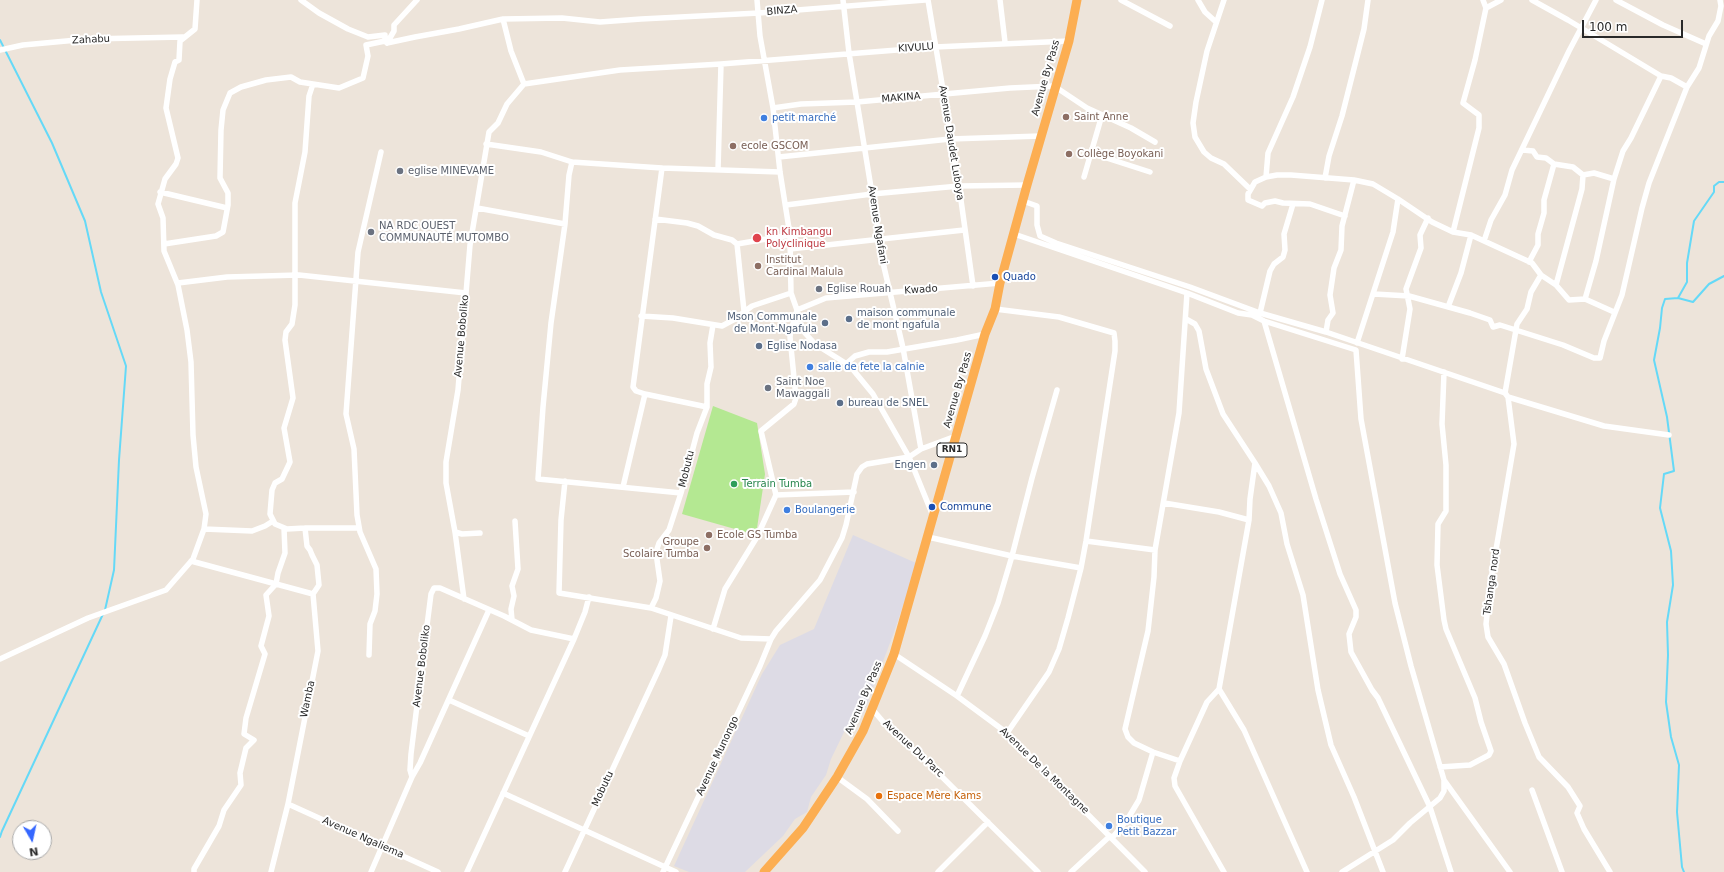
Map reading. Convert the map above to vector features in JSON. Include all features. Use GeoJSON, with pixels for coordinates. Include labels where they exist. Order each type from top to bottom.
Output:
{"type":"FeatureCollection","features":[{"type":"Feature","properties":{"kind":"highway","name":"Avenue By Pass"},"geometry":{"type":"LineString","coordinates":[[764,872],[803,828],[837,777],[873,710],[894,654],[934,518],[985,334],[995,309],[1000,283],[1054,86],[1069,41],[1077,0]]}},
{"type":"Feature","properties":{"kind":"street"},"geometry":{"type":"LineString","coordinates":[[0,659],[88,618],[165,591],[191,561],[204,529],[206,514],[198,479],[193,441],[191,362],[187,330],[178,284],[166,257],[163,218],[158,204],[160,192],[165,179],[176,164],[178,158],[166,108],[171,73],[175,62],[178,60],[180,41],[195,28],[197,0]]}},
{"type":"Feature","properties":{"kind":"street"},"geometry":{"type":"LineString","coordinates":[[164,244],[216,236],[224,229],[228,193],[220,178],[220,172],[223,110],[230,93],[266,80],[290,77],[300,82],[339,88],[363,78],[368,56],[366,45],[385,41],[385,36],[368,37],[348,30],[319,13],[301,0]]}},
{"type":"Feature","properties":{"kind":"street","name":"BINZA"},"geometry":{"type":"LineString","coordinates":[[417,0],[394,26],[394,31],[387,44],[503,19],[562,18],[600,22],[640,18],[759,13],[843,3],[926,0]]}},
{"type":"Feature","properties":{"kind":"street"},"geometry":{"type":"LineString","coordinates":[[713,629],[725,589],[757,537],[776,495],[761,431],[794,404],[796,398],[790,337],[797,310],[791,293],[790,235],[780,172],[773,108],[760,36],[757,0]]}},
{"type":"Feature","properties":{"kind":"street","name":"Avenue Daudet Luboya"},"geometry":{"type":"LineString","coordinates":[[926,0],[959,186],[973,286]]}},
{"type":"Feature","properties":{"kind":"street"},"geometry":{"type":"LineString","coordinates":[[1000,0],[1005,42]]}},
{"type":"Feature","properties":{"kind":"street"},"geometry":{"type":"LineString","coordinates":[[1121,0],[1170,26]]}},
{"type":"Feature","properties":{"kind":"street"},"geometry":{"type":"LineString","coordinates":[[1198,0],[1205,12],[1216,22]]}},
{"type":"Feature","properties":{"kind":"street"},"geometry":{"type":"LineString","coordinates":[[1224,0],[1207,51],[1193,123],[1195,137],[1207,155],[1224,164],[1250,189]]}},
{"type":"Feature","properties":{"kind":"street"},"geometry":{"type":"LineString","coordinates":[[1266,177],[1268,152],[1292,97],[1308,54],[1322,0]]}},
{"type":"Feature","properties":{"kind":"street"},"geometry":{"type":"LineString","coordinates":[[1325,178],[1329,156],[1342,116],[1364,29],[1368,0]]}},
{"type":"Feature","properties":{"kind":"street"},"geometry":{"type":"LineString","coordinates":[[1453,232],[1479,128],[1479,115],[1463,103],[1475,60],[1486,8],[1484,0]]}},
{"type":"Feature","properties":{"kind":"street"},"geometry":{"type":"LineString","coordinates":[[1486,8],[1501,0]]}},
{"type":"Feature","properties":{"kind":"street"},"geometry":{"type":"LineString","coordinates":[[1532,0],[1660,76],[1671,78],[1687,87]]}},
{"type":"Feature","properties":{"kind":"street"},"geometry":{"type":"LineString","coordinates":[[1484,241],[1491,220],[1505,195],[1512,170],[1596,0]]}},
{"type":"Feature","properties":{"kind":"street"},"geometry":{"type":"LineString","coordinates":[[1616,0],[1663,25],[1706,44]]}},
{"type":"Feature","properties":{"kind":"street"},"geometry":{"type":"LineString","coordinates":[[1374,294],[1409,296],[1448,307],[1490,320],[1493,327],[1500,325],[1564,345],[1598,359],[1600,358],[1614,312],[1622,295],[1649,183],[1687,87],[1699,68],[1706,44],[1718,21],[1721,6],[1720,0]]}},
{"type":"Feature","properties":{"kind":"street","name":"Avenue Ngafani"},"geometry":{"type":"LineString","coordinates":[[843,3],[849,53],[884,267],[904,348],[922,449]]}},
{"type":"Feature","properties":{"kind":"street"},"geometry":{"type":"LineString","coordinates":[[503,19],[511,51],[524,84]]}},
{"type":"Feature","properties":{"kind":"street","name":"Zahabu"},"geometry":{"type":"LineString","coordinates":[[0,50],[23,45],[88,39],[183,37]]}},
{"type":"Feature","properties":{"kind":"street","name":"KIVULU"},"geometry":{"type":"LineString","coordinates":[[524,84],[620,70],[721,64],[935,46],[1005,42],[1069,41]]}},
{"type":"Feature","properties":{"kind":"street"},"geometry":{"type":"LineString","coordinates":[[718,170],[721,64]]}},
{"type":"Feature","properties":{"kind":"street"},"geometry":{"type":"LineString","coordinates":[[1585,299],[1596,261],[1614,179],[1623,151],[1631,138],[1660,76]]}},
{"type":"Feature","properties":{"kind":"street"},"geometry":{"type":"LineString","coordinates":[[313,84],[309,96],[305,146],[295,203],[295,305],[292,324],[286,332],[285,340],[292,398],[284,428],[290,462],[282,479],[275,483],[272,490],[269,509],[273,521],[284,528],[359,528]]}},
{"type":"Feature","properties":{"kind":"street","name":"Avenue Boboliko"},"geometry":{"type":"LineString","coordinates":[[464,599],[455,532],[446,483],[446,462],[458,390],[470,245],[489,132],[498,123],[508,104],[524,84]]}},
{"type":"Feature","properties":{"kind":"street"},"geometry":{"type":"LineString","coordinates":[[1054,86],[1087,108],[1131,128],[1156,142]]}},
{"type":"Feature","properties":{"kind":"street","name":"MAKINA"},"geometry":{"type":"LineString","coordinates":[[773,108],[812,103],[857,102],[1054,86]]}},
{"type":"Feature","properties":{"kind":"street"},"geometry":{"type":"LineString","coordinates":[[1084,177],[1102,115]]}},
{"type":"Feature","properties":{"kind":"street"},"geometry":{"type":"LineString","coordinates":[[779,157],[950,139],[1041,136]]}},
{"type":"Feature","properties":{"kind":"street"},"geometry":{"type":"LineString","coordinates":[[486,144],[541,152],[572,162],[662,168],[780,172]]}},
{"type":"Feature","properties":{"kind":"street"},"geometry":{"type":"LineString","coordinates":[[1523,150],[1533,151],[1537,157],[1546,158],[1554,164],[1573,167],[1582,174],[1594,173],[1614,179]]}},
{"type":"Feature","properties":{"kind":"street"},"geometry":{"type":"LineString","coordinates":[[369,655],[370,624],[375,611],[377,594],[376,569],[359,528],[354,449],[346,414],[358,252],[381,152]]}},
{"type":"Feature","properties":{"kind":"street"},"geometry":{"type":"LineString","coordinates":[[1091,152],[1150,172]]}},
{"type":"Feature","properties":{"kind":"street"},"geometry":{"type":"LineString","coordinates":[[572,162],[568,175],[565,224],[551,323],[538,479],[681,494]]}},
{"type":"Feature","properties":{"kind":"street"},"geometry":{"type":"LineString","coordinates":[[1529,262],[1538,245],[1538,234],[1544,213],[1544,200],[1554,164]]}},
{"type":"Feature","properties":{"kind":"street"},"geometry":{"type":"LineString","coordinates":[[662,168],[641,316],[633,387],[636,391],[645,394],[707,407]]}},
{"type":"Feature","properties":{"kind":"street"},"geometry":{"type":"LineString","coordinates":[[1345,216],[1310,204],[1292,204],[1275,201],[1265,203],[1262,206],[1248,200],[1250,189],[1255,182],[1266,177],[1291,174],[1354,180],[1379,187],[1453,232],[1471,235],[1529,262],[1541,275],[1556,285],[1568,300],[1585,299],[1614,312]]}},
{"type":"Feature","properties":{"kind":"street"},"geometry":{"type":"LineString","coordinates":[[1556,285],[1582,189],[1582,174]]}},
{"type":"Feature","properties":{"kind":"street"},"geometry":{"type":"LineString","coordinates":[[1326,332],[1328,320],[1333,313],[1330,295],[1334,264],[1341,250],[1341,231],[1354,180]]}},
{"type":"Feature","properties":{"kind":"street"},"geometry":{"type":"LineString","coordinates":[[786,205],[872,194],[959,186],[1027,185]]}},
{"type":"Feature","properties":{"kind":"street"},"geometry":{"type":"LineString","coordinates":[[160,192],[227,208]]}},
{"type":"Feature","properties":{"kind":"street"},"geometry":{"type":"LineString","coordinates":[[1357,343],[1393,232],[1398,199]]}},
{"type":"Feature","properties":{"kind":"street"},"geometry":{"type":"LineString","coordinates":[[1023,201],[1037,206],[1037,225],[1040,236],[1056,243],[1190,287],[1260,313],[1326,332],[1444,372],[1506,395],[1604,426],[1669,435]]}},
{"type":"Feature","properties":{"kind":"street"},"geometry":{"type":"LineString","coordinates":[[1260,313],[1270,271],[1274,264],[1282,257],[1285,250],[1284,234],[1292,204]]}},
{"type":"Feature","properties":{"kind":"street"},"geometry":{"type":"LineString","coordinates":[[477,208],[565,224]]}},
{"type":"Feature","properties":{"kind":"street"},"geometry":{"type":"LineString","coordinates":[[655,218],[698,226],[714,235],[732,240],[738,244],[790,235]]}},
{"type":"Feature","properties":{"kind":"street"},"geometry":{"type":"LineString","coordinates":[[1402,358],[1410,309],[1409,296],[1406,289],[1422,248],[1420,235],[1428,218]]}},
{"type":"Feature","properties":{"kind":"street"},"geometry":{"type":"LineString","coordinates":[[790,248],[964,230]]}},
{"type":"Feature","properties":{"kind":"street"},"geometry":{"type":"LineString","coordinates":[[1014,234],[1187,293],[1238,313],[1252,315],[1264,321],[1356,350],[1361,419],[1395,603],[1440,768],[1444,780],[1510,872]]}},
{"type":"Feature","properties":{"kind":"street"},"geometry":{"type":"LineString","coordinates":[[1448,307],[1462,272],[1471,235]]}},
{"type":"Feature","properties":{"kind":"street"},"geometry":{"type":"LineString","coordinates":[[738,244],[744,311]]}},
{"type":"Feature","properties":{"kind":"street","name":"Tshanga nord"},"geometry":{"type":"LineString","coordinates":[[1541,275],[1531,292],[1527,309],[1517,324],[1515,330],[1506,395],[1514,444],[1490,579],[1486,624],[1488,637],[1504,664],[1525,724],[1539,758],[1568,787],[1580,806],[1577,813],[1584,829],[1610,872]]}},
{"type":"Feature","properties":{"kind":"street"},"geometry":{"type":"LineString","coordinates":[[178,284],[227,277],[296,276],[466,293]]}},
{"type":"Feature","properties":{"kind":"street","name":"Kwado"},"geometry":{"type":"LineString","coordinates":[[797,310],[826,298],[1000,283]]}},
{"type":"Feature","properties":{"kind":"street"},"geometry":{"type":"LineString","coordinates":[[641,316],[673,318],[713,326],[722,326],[728,324],[744,311],[760,302],[791,293]]}},
{"type":"Feature","properties":{"kind":"street"},"geometry":{"type":"LineString","coordinates":[[1180,760],[1153,752],[1134,743],[1128,737],[1125,728],[1148,631],[1154,577],[1155,550],[1179,413],[1187,293]]}},
{"type":"Feature","properties":{"kind":"street"},"geometry":{"type":"LineString","coordinates":[[995,309],[1060,317],[1114,333],[1115,351],[1081,568],[1059,649],[1049,672],[1007,733]]}},
{"type":"Feature","properties":{"kind":"street"},"geometry":{"type":"LineString","coordinates":[[1186,318],[1195,324],[1199,331],[1206,369],[1224,414],[1269,486],[1281,513],[1287,544],[1302,595],[1318,690],[1331,745],[1354,797],[1383,872]]}},
{"type":"Feature","properties":{"kind":"street"},"geometry":{"type":"LineString","coordinates":[[794,321],[815,344],[850,366],[873,394],[909,457],[934,518]]}},
{"type":"Feature","properties":{"kind":"street"},"geometry":{"type":"LineString","coordinates":[[1264,321],[1316,499],[1340,574],[1356,610],[1356,617],[1349,634],[1351,652],[1378,698],[1430,807],[1451,872]]}},
{"type":"Feature","properties":{"kind":"street","name":"Mobutu"},"geometry":{"type":"LineString","coordinates":[[651,608],[656,598],[660,581],[657,549],[659,543],[669,530],[681,494],[697,434],[707,407],[707,384],[711,367],[710,343],[713,326]]}},
{"type":"Feature","properties":{"kind":"street"},"geometry":{"type":"LineString","coordinates":[[846,364],[855,356],[869,352],[886,352],[985,334]]}},
{"type":"Feature","properties":{"kind":"street"},"geometry":{"type":"LineString","coordinates":[[1440,768],[1470,765],[1490,755],[1491,750],[1481,722],[1475,698],[1446,629],[1437,565],[1438,524],[1446,511],[1446,465],[1442,424],[1444,372]]}},
{"type":"Feature","properties":{"kind":"street"},"geometry":{"type":"LineString","coordinates":[[957,696],[985,636],[1012,556],[1057,390]]}},
{"type":"Feature","properties":{"kind":"street"},"geometry":{"type":"LineString","coordinates":[[623,487],[645,394]]}},
{"type":"Feature","properties":{"kind":"street"},"geometry":{"type":"LineString","coordinates":[[909,457],[922,449],[956,436]]}},
{"type":"Feature","properties":{"kind":"street","name":"Avenue Munongo"},"geometry":{"type":"LineString","coordinates":[[664,870],[760,666],[771,639],[776,631],[820,580],[842,538],[857,474],[862,467],[872,463],[909,457]]}},
{"type":"Feature","properties":{"kind":"street"},"geometry":{"type":"LineString","coordinates":[[1224,872],[1176,786],[1174,778],[1180,760],[1207,702],[1219,689],[1240,562],[1249,520],[1250,499],[1255,463]]}},
{"type":"Feature","properties":{"kind":"street"},"geometry":{"type":"LineString","coordinates":[[566,481],[561,520],[559,593],[651,608],[671,616],[741,638],[771,639]]}},
{"type":"Feature","properties":{"kind":"street"},"geometry":{"type":"LineString","coordinates":[[776,495],[854,492]]}},
{"type":"Feature","properties":{"kind":"street"},"geometry":{"type":"LineString","coordinates":[[1164,503],[1219,512],[1249,520]]}},
{"type":"Feature","properties":{"kind":"street"},"geometry":{"type":"LineString","coordinates":[[204,529],[252,531],[273,521]]}},
{"type":"Feature","properties":{"kind":"street"},"geometry":{"type":"LineString","coordinates":[[512,620],[511,609],[514,596],[512,586],[518,569],[515,521]]}},
{"type":"Feature","properties":{"kind":"street"},"geometry":{"type":"LineString","coordinates":[[194,872],[194,868],[219,826],[224,810],[241,786],[240,773],[246,748],[254,740],[244,734],[248,711],[265,654],[260,646],[269,616],[266,595],[276,584],[285,553],[284,528]]}},
{"type":"Feature","properties":{"kind":"street","name":"Wamba"},"geometry":{"type":"LineString","coordinates":[[271,872],[288,804],[318,650],[313,594],[320,585],[317,565],[307,546],[305,528]]}},
{"type":"Feature","properties":{"kind":"street"},"geometry":{"type":"LineString","coordinates":[[455,532],[462,534],[480,533]]}},
{"type":"Feature","properties":{"kind":"street"},"geometry":{"type":"LineString","coordinates":[[928,537],[1012,556],[1081,568]]}},
{"type":"Feature","properties":{"kind":"street"},"geometry":{"type":"LineString","coordinates":[[1086,541],[1155,550]]}},
{"type":"Feature","properties":{"kind":"street"},"geometry":{"type":"LineString","coordinates":[[191,561],[313,594]]}},
{"type":"Feature","properties":{"kind":"street","name":"Avenue Boboliko"},"geometry":{"type":"LineString","coordinates":[[412,777],[411,760],[431,594],[434,588],[436,587],[464,599],[531,630],[574,639]]}},
{"type":"Feature","properties":{"kind":"street"},"geometry":{"type":"LineString","coordinates":[[467,872],[574,639],[589,598]]}},
{"type":"Feature","properties":{"kind":"street","name":"Avenue Boboliko"},"geometry":{"type":"LineString","coordinates":[[371,872],[412,777],[449,700],[489,610]]}},
{"type":"Feature","properties":{"kind":"street","name":"Mobutu"},"geometry":{"type":"LineString","coordinates":[[565,872],[665,655],[671,616]]}},
{"type":"Feature","properties":{"kind":"street","name":"Avenue De la Montagne"},"geometry":{"type":"LineString","coordinates":[[894,654],[957,696],[1007,733],[1145,872]]}},
{"type":"Feature","properties":{"kind":"street"},"geometry":{"type":"LineString","coordinates":[[1219,689],[1244,730],[1307,872]]}},
{"type":"Feature","properties":{"kind":"street"},"geometry":{"type":"LineString","coordinates":[[449,700],[529,736]]}},
{"type":"Feature","properties":{"kind":"street","name":"Avenue Du Parc"},"geometry":{"type":"LineString","coordinates":[[873,710],[891,731],[922,757],[1038,872]]}},
{"type":"Feature","properties":{"kind":"street"},"geometry":{"type":"LineString","coordinates":[[1071,872],[1111,837],[1127,820],[1139,800],[1153,752]]}},
{"type":"Feature","properties":{"kind":"street"},"geometry":{"type":"LineString","coordinates":[[837,777],[867,799],[898,831]]}},
{"type":"Feature","properties":{"kind":"street"},"geometry":{"type":"LineString","coordinates":[[1342,872],[1393,840],[1410,823],[1430,807],[1443,795],[1444,780]]}},
{"type":"Feature","properties":{"kind":"street"},"geometry":{"type":"LineString","coordinates":[[1532,790],[1562,872]]}},
{"type":"Feature","properties":{"kind":"street"},"geometry":{"type":"LineString","coordinates":[[503,793],[664,870],[676,872]]}},
{"type":"Feature","properties":{"kind":"street","name":"Avenue Ngaliema"},"geometry":{"type":"LineString","coordinates":[[288,804],[438,872]]}},
{"type":"Feature","properties":{"kind":"street"},"geometry":{"type":"LineString","coordinates":[[938,872],[988,822]]}},
{"type":"Feature","properties":{"kind":"shaded area"},"geometry":{"type":"Polygon","coordinates":[[[853,535],[916,563],[913,577],[893,635],[863,714],[847,726],[831,759],[826,775],[811,797],[807,812],[795,819],[783,836],[745,872],[689,872],[674,866],[762,674],[780,645],[814,629],[853,535]]]}},
{"type":"Feature","properties":{"kind":"green space"},"geometry":{"type":"Polygon","coordinates":[[[713,406],[757,423],[765,474],[756,535],[682,514],[713,406]]]}},
{"type":"Feature","properties":{"kind":"waterway"},"geometry":{"type":"LineString","coordinates":[[0,40],[52,143],[85,221],[101,292],[126,366],[119,460],[114,570],[105,610]]}},
{"type":"Feature","properties":{"kind":"waterway"},"geometry":{"type":"LineString","coordinates":[[1678,298],[1687,282],[1687,263],[1694,221],[1714,192],[1714,186],[1719,182],[1724,182]]}},
{"type":"Feature","properties":{"kind":"waterway"},"geometry":{"type":"LineString","coordinates":[[1684,872],[1682,867],[1677,812],[1679,765],[1671,737],[1666,702],[1668,655],[1667,622],[1673,585],[1671,551],[1660,508],[1664,474],[1674,471],[1667,417],[1654,360],[1662,308],[1665,299],[1678,298],[1693,302],[1709,284],[1724,276]]}},
{"type":"Feature","properties":{"kind":"waterway"},"geometry":{"type":"LineString","coordinates":[[0,837],[103,614]]}},
{"type":"Feature","properties":{"kind":"place","name":"Saint Anne"},"geometry":{"type":"Point","coordinates":[1066,117]}},
{"type":"Feature","properties":{"kind":"place","name":"petit marché"},"geometry":{"type":"Point","coordinates":[764,118]}},
{"type":"Feature","properties":{"kind":"place","name":"ecole GSCOM"},"geometry":{"type":"Point","coordinates":[733,146]}},
{"type":"Feature","properties":{"kind":"place","name":"Collège Boyokani"},"geometry":{"type":"Point","coordinates":[1069,154]}},
{"type":"Feature","properties":{"kind":"place","name":"eglise MINEVAME"},"geometry":{"type":"Point","coordinates":[400,171]}},
{"type":"Feature","properties":{"kind":"place","name":"NA RDC OUEST COMMUNAUTÉ MUTOMBO"},"geometry":{"type":"Point","coordinates":[371,232]}},
{"type":"Feature","properties":{"kind":"place","name":"kn Kimbangu Polyclinique"},"geometry":{"type":"Point","coordinates":[757,238]}},
{"type":"Feature","properties":{"kind":"place","name":"Institut Cardinal Malula"},"geometry":{"type":"Point","coordinates":[758,266]}},
{"type":"Feature","properties":{"kind":"place","name":"Quado"},"geometry":{"type":"Point","coordinates":[995,277]}},
{"type":"Feature","properties":{"kind":"place","name":"Eglise Rouah"},"geometry":{"type":"Point","coordinates":[819,289]}},
{"type":"Feature","properties":{"kind":"place","name":"maison communale de mont ngafula"},"geometry":{"type":"Point","coordinates":[849,319]}},
{"type":"Feature","properties":{"kind":"place","name":"Mson Communale de Mont-Ngafula"},"geometry":{"type":"Point","coordinates":[825,323]}},
{"type":"Feature","properties":{"kind":"place","name":"Eglise Nodasa"},"geometry":{"type":"Point","coordinates":[759,346]}},
{"type":"Feature","properties":{"kind":"place","name":"salle de fete la calnie"},"geometry":{"type":"Point","coordinates":[810,367]}},
{"type":"Feature","properties":{"kind":"place","name":"Saint Noe Mawaggali"},"geometry":{"type":"Point","coordinates":[768,388]}},
{"type":"Feature","properties":{"kind":"place","name":"bureau de SNEL"},"geometry":{"type":"Point","coordinates":[840,403]}},
{"type":"Feature","properties":{"kind":"place","name":"Engen"},"geometry":{"type":"Point","coordinates":[934,465]}},
{"type":"Feature","properties":{"kind":"place","name":"Terrain Tumba"},"geometry":{"type":"Point","coordinates":[734,484]}},
{"type":"Feature","properties":{"kind":"place","name":"Commune"},"geometry":{"type":"Point","coordinates":[932,507]}},
{"type":"Feature","properties":{"kind":"place","name":"Boulangerie"},"geometry":{"type":"Point","coordinates":[787,510]}},
{"type":"Feature","properties":{"kind":"place","name":"Ecole GS Tumba"},"geometry":{"type":"Point","coordinates":[709,535]}},
{"type":"Feature","properties":{"kind":"place","name":"Groupe Scolaire Tumba"},"geometry":{"type":"Point","coordinates":[707,548]}},
{"type":"Feature","properties":{"kind":"place","name":"Espace Mère Kams"},"geometry":{"type":"Point","coordinates":[879,796]}},
{"type":"Feature","properties":{"kind":"place","name":"Boutique Petit Bazzar"},"geometry":{"type":"Point","coordinates":[1109,826]}}]}
